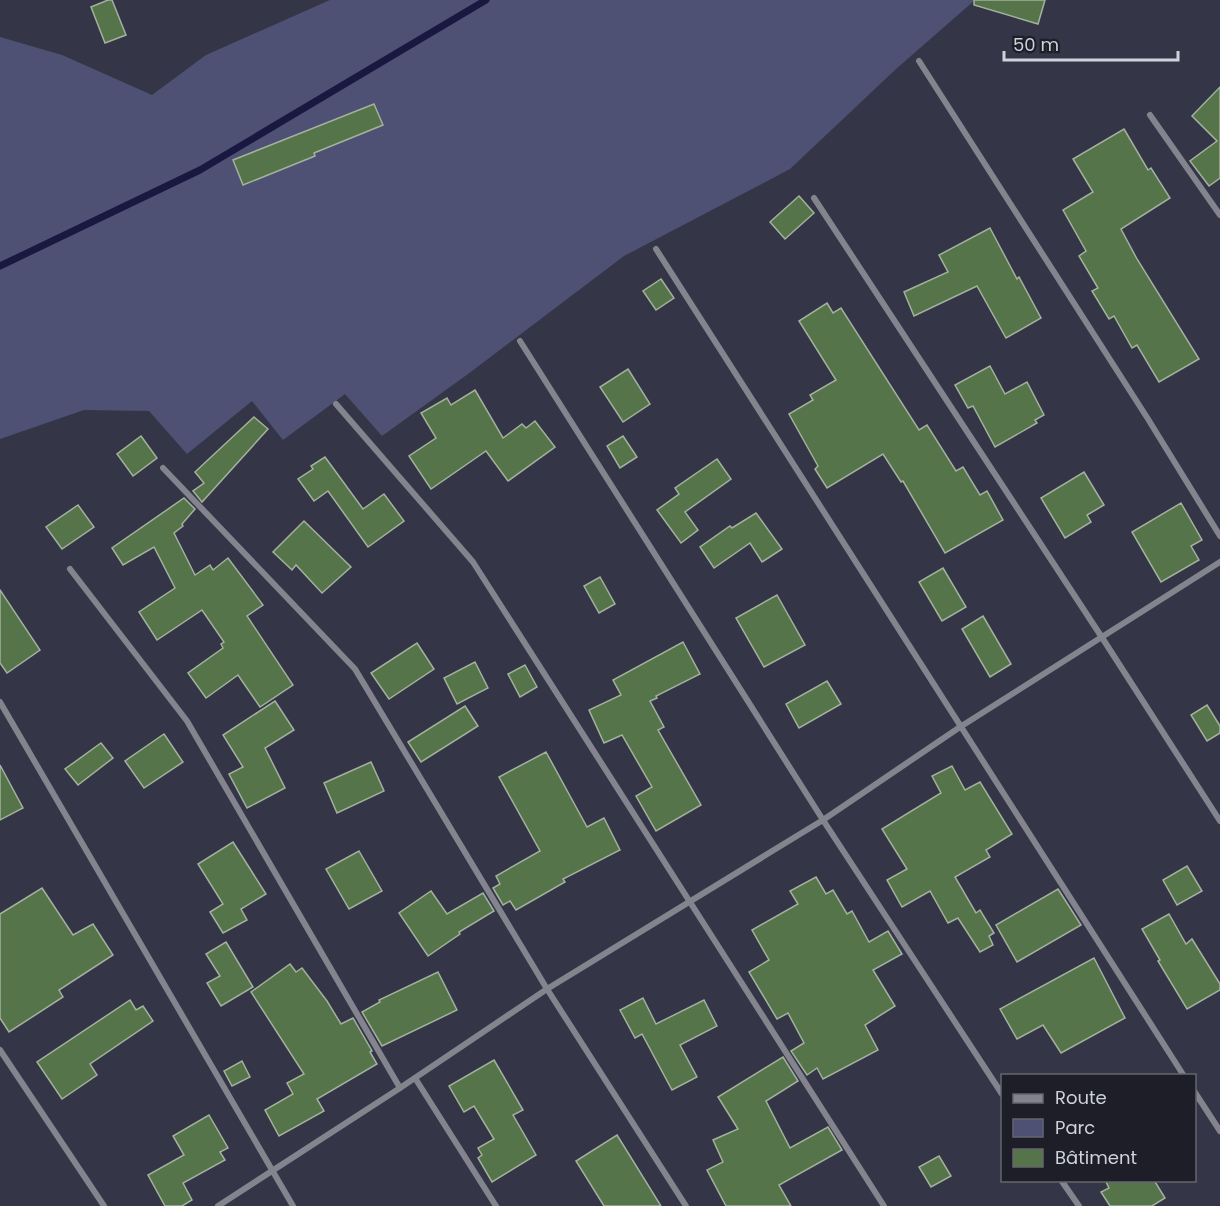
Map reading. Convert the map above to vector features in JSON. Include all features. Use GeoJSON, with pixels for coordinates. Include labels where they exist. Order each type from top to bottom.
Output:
{"type":"FeatureCollection","features":[{"type":"Feature","properties":{"kind":"street"},"geometry":{"type":"LineString","coordinates":[[919,61],[1148,419],[1220,536]]}},
{"type":"Feature","properties":{"kind":"street"},"geometry":{"type":"LineString","coordinates":[[1150,115],[1220,215]]}},
{"type":"Feature","properties":{"kind":"street"},"geometry":{"type":"LineString","coordinates":[[814,198],[1220,821]]}},
{"type":"Feature","properties":{"kind":"street"},"geometry":{"type":"LineString","coordinates":[[656,249],[1183,1074]]}},
{"type":"Feature","properties":{"kind":"street"},"geometry":{"type":"LineString","coordinates":[[520,341],[823,820],[1001,1092]]}},
{"type":"Feature","properties":{"kind":"street"},"geometry":{"type":"LineString","coordinates":[[336,404],[473,562],[884,1206]]}},
{"type":"Feature","properties":{"kind":"street"},"geometry":{"type":"LineString","coordinates":[[163,468],[355,669],[547,989],[686,1206]]}},
{"type":"Feature","properties":{"kind":"street"},"geometry":{"type":"LineString","coordinates":[[218,1206],[547,989],[823,820],[960,727],[1220,562]]}},
{"type":"Feature","properties":{"kind":"street"},"geometry":{"type":"LineString","coordinates":[[70,569],[187,721],[400,1088]]}},
{"type":"Feature","properties":{"kind":"street"},"geometry":{"type":"LineString","coordinates":[[0,702],[293,1206]]}},
{"type":"Feature","properties":{"kind":"street"},"geometry":{"type":"LineString","coordinates":[[0,1050],[104,1206]]}},
{"type":"Feature","properties":{"kind":"street"},"geometry":{"type":"LineString","coordinates":[[415,1078],[496,1206]]}},
{"type":"Feature","properties":{"kind":"street"},"geometry":{"type":"LineString","coordinates":[[1196,1094],[1220,1131]]}},
{"type":"Feature","properties":{"kind":"street"},"geometry":{"type":"LineString","coordinates":[[1062,1182],[1078,1206]]}},
{"type":"Feature","properties":{"kind":"green space"},"geometry":{"type":"Polygon","coordinates":[[[330,0],[975,0],[896,69],[790,169],[624,256],[382,436],[345,394],[283,440],[252,401],[187,454],[149,411],[84,410],[0,439],[0,37],[62,55],[152,95],[206,55],[330,0]]]}},
{"type":"Feature","properties":{"kind":"building"},"geometry":{"type":"Polygon","coordinates":[[[112,0],[126,35],[105,43],[91,7],[112,0]]]}},
{"type":"Feature","properties":{"kind":"building"},"geometry":{"type":"Polygon","coordinates":[[[974,0],[1045,0],[1038,24],[974,5],[974,0]]]}},
{"type":"Feature","properties":{"kind":"building"},"geometry":{"type":"Polygon","coordinates":[[[1220,87],[1220,178],[1209,186],[1190,161],[1217,141],[1192,116],[1220,87]]]}},
{"type":"Feature","properties":{"kind":"building"},"geometry":{"type":"Polygon","coordinates":[[[374,104],[383,125],[243,185],[233,160],[374,104]]]}},
{"type":"Feature","properties":{"kind":"building"},"geometry":{"type":"Polygon","coordinates":[[[1124,129],[1148,170],[1151,168],[1170,198],[1121,229],[1199,359],[1159,382],[1137,345],[1132,348],[1114,316],[1109,319],[1092,291],[1098,288],[1079,256],[1086,251],[1063,210],[1093,192],[1073,159],[1124,129]]]}},
{"type":"Feature","properties":{"kind":"building"},"geometry":{"type":"Polygon","coordinates":[[[799,196],[814,213],[785,239],[770,222],[799,196]]]}},
{"type":"Feature","properties":{"kind":"building"},"geometry":{"type":"Polygon","coordinates":[[[990,228],[1041,318],[1006,338],[977,286],[914,316],[904,292],[948,272],[939,255],[990,228]]]}},
{"type":"Feature","properties":{"kind":"building"},"geometry":{"type":"Polygon","coordinates":[[[661,279],[674,298],[656,310],[643,291],[661,279]]]}},
{"type":"Feature","properties":{"kind":"building"},"geometry":{"type":"Polygon","coordinates":[[[827,303],[833,313],[841,308],[919,430],[927,425],[956,471],[963,467],[980,495],[987,491],[1003,520],[945,553],[903,481],[901,482],[883,454],[827,488],[815,469],[818,466],[789,414],[813,400],[810,395],[836,380],[799,321],[827,303]]]}},
{"type":"Feature","properties":{"kind":"building"},"geometry":{"type":"Polygon","coordinates":[[[990,366],[1005,394],[1027,382],[1044,415],[1035,420],[1037,423],[995,447],[973,406],[968,408],[955,385],[990,366]]]}},
{"type":"Feature","properties":{"kind":"building"},"geometry":{"type":"Polygon","coordinates":[[[628,369],[650,404],[623,422],[600,387],[628,369]]]}},
{"type":"Feature","properties":{"kind":"building"},"geometry":{"type":"Polygon","coordinates":[[[475,390],[503,438],[522,424],[526,428],[535,421],[555,447],[508,481],[486,451],[431,489],[409,456],[436,438],[421,413],[447,398],[451,405],[475,390]]]}},
{"type":"Feature","properties":{"kind":"building"},"geometry":{"type":"Polygon","coordinates":[[[254,417],[268,429],[202,502],[193,491],[204,483],[195,472],[254,417]]]}},
{"type":"Feature","properties":{"kind":"building"},"geometry":{"type":"Polygon","coordinates":[[[141,436],[157,458],[133,476],[117,454],[141,436]]]}},
{"type":"Feature","properties":{"kind":"building"},"geometry":{"type":"Polygon","coordinates":[[[623,436],[637,457],[620,468],[607,446],[623,436]]]}},
{"type":"Feature","properties":{"kind":"building"},"geometry":{"type":"Polygon","coordinates":[[[325,457],[363,509],[384,494],[404,521],[368,547],[328,491],[314,501],[298,479],[313,469],[311,466],[325,457]]]}},
{"type":"Feature","properties":{"kind":"building"},"geometry":{"type":"Polygon","coordinates":[[[717,459],[731,479],[685,512],[698,530],[681,543],[657,510],[679,494],[675,488],[717,459]]]}},
{"type":"Feature","properties":{"kind":"building"},"geometry":{"type":"Polygon","coordinates":[[[1084,472],[1104,505],[1087,515],[1091,522],[1065,538],[1041,498],[1084,472]]]}},
{"type":"Feature","properties":{"kind":"building"},"geometry":{"type":"Polygon","coordinates":[[[184,498],[195,509],[182,524],[183,526],[174,533],[195,575],[210,565],[213,570],[228,558],[263,605],[247,616],[293,685],[260,707],[238,675],[206,698],[188,673],[223,648],[221,644],[224,642],[202,610],[157,640],[139,612],[175,588],[154,547],[123,565],[112,548],[184,498]]]}},
{"type":"Feature","properties":{"kind":"building"},"geometry":{"type":"Polygon","coordinates":[[[1181,503],[1202,540],[1191,546],[1199,560],[1161,582],[1132,532],[1181,503]]]}},
{"type":"Feature","properties":{"kind":"building"},"geometry":{"type":"Polygon","coordinates":[[[78,505],[94,527],[62,549],[46,527],[78,505]]]}},
{"type":"Feature","properties":{"kind":"building"},"geometry":{"type":"Polygon","coordinates":[[[756,513],[782,549],[762,562],[750,543],[714,568],[700,547],[730,526],[732,528],[756,513]]]}},
{"type":"Feature","properties":{"kind":"building"},"geometry":{"type":"Polygon","coordinates":[[[304,521],[351,567],[322,593],[296,565],[292,570],[273,552],[304,521]]]}},
{"type":"Feature","properties":{"kind":"building"},"geometry":{"type":"Polygon","coordinates":[[[943,568],[966,607],[942,621],[919,582],[943,568]]]}},
{"type":"Feature","properties":{"kind":"building"},"geometry":{"type":"Polygon","coordinates":[[[600,577],[615,604],[599,613],[584,586],[600,577]]]}},
{"type":"Feature","properties":{"kind":"building"},"geometry":{"type":"Polygon","coordinates":[[[0,590],[40,650],[7,673],[0,663],[0,590]]]}},
{"type":"Feature","properties":{"kind":"building"},"geometry":{"type":"Polygon","coordinates":[[[777,595],[805,645],[764,667],[736,618],[777,595]]]}},
{"type":"Feature","properties":{"kind":"building"},"geometry":{"type":"Polygon","coordinates":[[[983,616],[1011,664],[990,677],[962,629],[983,616]]]}},
{"type":"Feature","properties":{"kind":"building"},"geometry":{"type":"Polygon","coordinates":[[[683,642],[700,674],[650,701],[664,727],[658,730],[701,805],[656,831],[636,796],[652,787],[622,735],[604,743],[589,710],[621,695],[613,680],[683,642]]]}},
{"type":"Feature","properties":{"kind":"building"},"geometry":{"type":"Polygon","coordinates":[[[417,643],[434,669],[389,699],[371,673],[417,643]]]}},
{"type":"Feature","properties":{"kind":"building"},"geometry":{"type":"Polygon","coordinates":[[[475,662],[488,688],[457,704],[444,678],[475,662]]]}},
{"type":"Feature","properties":{"kind":"building"},"geometry":{"type":"Polygon","coordinates":[[[525,665],[537,687],[520,697],[508,674],[525,665]]]}},
{"type":"Feature","properties":{"kind":"building"},"geometry":{"type":"Polygon","coordinates":[[[827,681],[841,704],[799,728],[786,704],[827,681]]]}},
{"type":"Feature","properties":{"kind":"building"},"geometry":{"type":"Polygon","coordinates":[[[275,701],[294,730],[265,748],[285,788],[247,808],[229,774],[243,767],[223,735],[275,701]]]}},
{"type":"Feature","properties":{"kind":"building"},"geometry":{"type":"Polygon","coordinates":[[[1207,705],[1220,726],[1220,733],[1207,741],[1191,715],[1207,705]]]}},
{"type":"Feature","properties":{"kind":"building"},"geometry":{"type":"Polygon","coordinates":[[[465,706],[478,726],[421,762],[408,742],[465,706]]]}},
{"type":"Feature","properties":{"kind":"building"},"geometry":{"type":"Polygon","coordinates":[[[164,734],[183,762],[144,788],[125,761],[164,734]]]}},
{"type":"Feature","properties":{"kind":"building"},"geometry":{"type":"Polygon","coordinates":[[[101,743],[113,758],[78,785],[65,769],[101,743]]]}},
{"type":"Feature","properties":{"kind":"building"},"geometry":{"type":"Polygon","coordinates":[[[546,752],[587,827],[604,818],[620,850],[563,879],[565,882],[516,910],[510,901],[503,905],[493,888],[500,884],[496,876],[540,851],[499,777],[546,752]]]}},
{"type":"Feature","properties":{"kind":"building"},"geometry":{"type":"Polygon","coordinates":[[[371,762],[384,791],[337,813],[324,783],[371,762]]]}},
{"type":"Feature","properties":{"kind":"building"},"geometry":{"type":"Polygon","coordinates":[[[0,765],[23,808],[0,820],[0,765]]]}},
{"type":"Feature","properties":{"kind":"building"},"geometry":{"type":"Polygon","coordinates":[[[952,766],[965,790],[980,782],[1012,834],[986,850],[990,857],[955,877],[976,913],[980,910],[994,933],[989,936],[993,945],[980,952],[958,918],[948,923],[930,891],[902,907],[887,880],[907,869],[882,829],[941,793],[932,776],[952,766]]]}},
{"type":"Feature","properties":{"kind":"building"},"geometry":{"type":"Polygon","coordinates":[[[233,842],[266,894],[241,909],[247,920],[223,933],[210,912],[223,904],[198,864],[233,842]]]}},
{"type":"Feature","properties":{"kind":"building"},"geometry":{"type":"Polygon","coordinates":[[[359,851],[382,891],[349,909],[326,869],[359,851]]]}},
{"type":"Feature","properties":{"kind":"building"},"geometry":{"type":"Polygon","coordinates":[[[1187,866],[1202,891],[1177,905],[1163,880],[1187,866]]]}},
{"type":"Feature","properties":{"kind":"building"},"geometry":{"type":"Polygon","coordinates":[[[816,877],[826,894],[833,890],[847,914],[852,911],[869,942],[888,931],[902,954],[873,970],[895,1006],[865,1025],[878,1050],[823,1079],[817,1068],[807,1075],[791,1051],[804,1043],[788,1013],[777,1019],[749,972],[769,960],[752,930],[798,904],[790,891],[816,877]]]}},
{"type":"Feature","properties":{"kind":"building"},"geometry":{"type":"Polygon","coordinates":[[[42,888],[73,935],[93,924],[113,955],[59,990],[63,997],[9,1032],[0,1018],[0,914],[42,888]]]}},
{"type":"Feature","properties":{"kind":"building"},"geometry":{"type":"Polygon","coordinates":[[[1058,889],[1081,925],[1017,962],[996,925],[1058,889]]]}},
{"type":"Feature","properties":{"kind":"building"},"geometry":{"type":"Polygon","coordinates":[[[431,891],[447,914],[483,893],[494,911],[459,932],[460,934],[428,956],[399,913],[431,891]]]}},
{"type":"Feature","properties":{"kind":"building"},"geometry":{"type":"Polygon","coordinates":[[[1169,914],[1186,944],[1192,939],[1220,984],[1220,990],[1187,1009],[1142,929],[1169,914]]]}},
{"type":"Feature","properties":{"kind":"building"},"geometry":{"type":"Polygon","coordinates":[[[226,942],[253,987],[221,1006],[207,983],[220,976],[206,954],[226,942]]]}},
{"type":"Feature","properties":{"kind":"building"},"geometry":{"type":"Polygon","coordinates":[[[1094,958],[1125,1018],[1061,1053],[1043,1025],[1017,1039],[1000,1009],[1094,958]]]}},
{"type":"Feature","properties":{"kind":"building"},"geometry":{"type":"Polygon","coordinates":[[[290,964],[296,972],[302,968],[341,1024],[353,1018],[377,1064],[317,1099],[324,1111],[279,1136],[265,1110],[293,1094],[287,1083],[304,1074],[251,992],[290,964]]]}},
{"type":"Feature","properties":{"kind":"building"},"geometry":{"type":"Polygon","coordinates":[[[438,972],[457,1010],[382,1046],[362,1012],[380,1002],[379,1000],[438,972]]]}},
{"type":"Feature","properties":{"kind":"building"},"geometry":{"type":"Polygon","coordinates":[[[643,998],[656,1024],[704,1000],[717,1026],[680,1045],[697,1077],[672,1090],[642,1034],[635,1038],[620,1010],[643,998]]]}},
{"type":"Feature","properties":{"kind":"building"},"geometry":{"type":"Polygon","coordinates":[[[130,1000],[136,1010],[143,1006],[153,1021],[90,1064],[97,1075],[62,1099],[37,1062],[130,1000]]]}},
{"type":"Feature","properties":{"kind":"building"},"geometry":{"type":"Polygon","coordinates":[[[783,1057],[798,1081],[766,1101],[790,1148],[828,1127],[842,1150],[779,1185],[791,1206],[726,1206],[707,1170],[723,1162],[713,1140],[738,1129],[718,1097],[783,1057]]]}},
{"type":"Feature","properties":{"kind":"building"},"geometry":{"type":"Polygon","coordinates":[[[494,1060],[523,1110],[513,1115],[536,1155],[492,1182],[478,1158],[482,1155],[478,1148],[494,1139],[474,1106],[464,1112],[449,1086],[494,1060]]]}},
{"type":"Feature","properties":{"kind":"building"},"geometry":{"type":"Polygon","coordinates":[[[242,1061],[250,1077],[232,1086],[224,1071],[242,1061]]]}},
{"type":"Feature","properties":{"kind":"building"},"geometry":{"type":"Polygon","coordinates":[[[209,1115],[228,1148],[220,1152],[225,1160],[183,1183],[192,1200],[182,1206],[165,1206],[148,1175],[184,1155],[173,1136],[209,1115]]]}},
{"type":"Feature","properties":{"kind":"building"},"geometry":{"type":"Polygon","coordinates":[[[617,1135],[661,1206],[604,1206],[576,1161],[617,1135]]]}},
{"type":"Feature","properties":{"kind":"building"},"geometry":{"type":"Polygon","coordinates":[[[939,1156],[951,1176],[931,1187],[919,1167],[939,1156]]]}},
{"type":"Feature","properties":{"kind":"building"},"geometry":{"type":"Polygon","coordinates":[[[1106,1182],[1155,1182],[1165,1198],[1152,1206],[1110,1206],[1101,1192],[1109,1188],[1106,1182]]]}},
{"type":"Feature","properties":{"kind":"waterway"},"geometry":{"type":"LineString","coordinates":[[0,266],[200,170],[486,0]]}}]}
